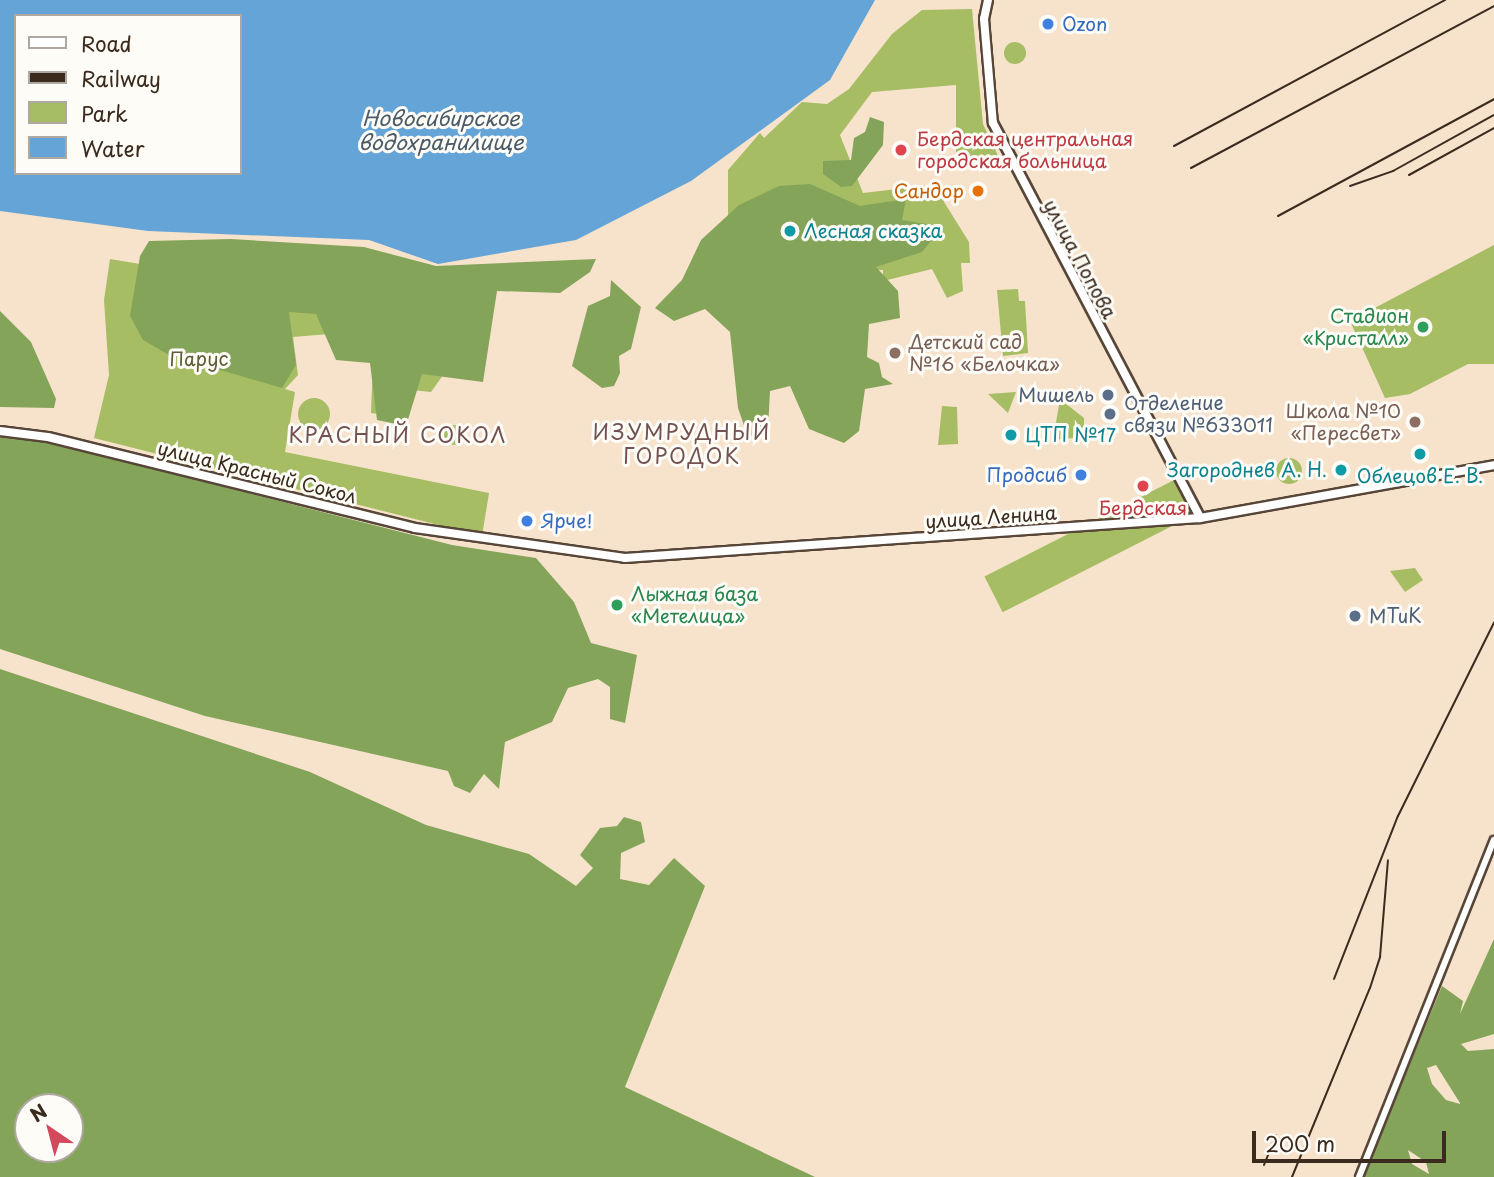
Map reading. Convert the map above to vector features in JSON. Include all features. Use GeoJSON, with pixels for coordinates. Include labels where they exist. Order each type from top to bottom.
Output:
{"type":"FeatureCollection","features":[{"type":"Feature","properties":{"kind":"street","name":"улица Попова"},"geometry":{"type":"LineString","coordinates":[[988,0],[987,82],[1006,156],[1200,519]]}},
{"type":"Feature","properties":{"kind":"street","name":"улица Красный Сокол"},"geometry":{"type":"LineString","coordinates":[[0,431],[18,432],[487,542]]}},
{"type":"Feature","properties":{"kind":"street","name":"улица Ленина"},"geometry":{"type":"LineString","coordinates":[[487,542],[625,558],[1200,519],[1494,465]]}},
{"type":"Feature","properties":{"kind":"street"},"geometry":{"type":"LineString","coordinates":[[1359,1177],[1494,840]]}},
{"type":"Feature","properties":{"kind":"green space"},"geometry":{"type":"Polygon","coordinates":[[[972,9],[983,124],[1002,164],[956,164],[956,85],[872,92],[840,135],[863,193],[940,184],[944,202],[969,242],[970,263],[961,263],[963,291],[947,298],[932,269],[883,281],[883,270],[863,270],[728,226],[728,170],[760,133],[764,138],[802,102],[827,104],[849,89],[892,34],[922,10],[972,9]]]}},
{"type":"Feature","properties":{"kind":"green space"},"geometry":{"type":"Polygon","coordinates":[[[1015,42],[1025,49],[1026,53],[1019,63],[1015,64],[1005,57],[1004,53],[1011,43],[1015,42]]]}},
{"type":"Feature","properties":{"kind":"green space"},"geometry":{"type":"Polygon","coordinates":[[[870,117],[884,122],[883,145],[852,186],[841,187],[823,174],[823,161],[851,160],[854,138],[865,132],[870,117]]]}},
{"type":"Feature","properties":{"kind":"green space"},"geometry":{"type":"Polygon","coordinates":[[[810,184],[860,206],[906,199],[902,220],[932,225],[932,240],[922,252],[876,267],[898,291],[900,318],[869,324],[867,357],[879,363],[882,377],[893,384],[865,389],[859,431],[844,443],[809,429],[790,386],[770,391],[768,429],[748,437],[738,408],[730,332],[705,309],[674,321],[655,308],[682,280],[701,240],[739,205],[779,186],[810,184]]]}},
{"type":"Feature","properties":{"kind":"green space"},"geometry":{"type":"Polygon","coordinates":[[[231,239],[364,247],[436,266],[596,259],[590,272],[560,293],[497,291],[483,382],[422,374],[406,426],[377,420],[370,363],[336,360],[316,314],[289,312],[296,365],[282,388],[169,355],[143,340],[130,316],[140,256],[149,241],[231,239]]]}},
{"type":"Feature","properties":{"kind":"green space","name":"Стадион «Кристалл»"},"geometry":{"type":"Polygon","coordinates":[[[1494,245],[1494,364],[1468,364],[1410,394],[1385,398],[1350,321],[1494,245]]]}},
{"type":"Feature","properties":{"kind":"green space","name":"Парус"},"geometry":{"type":"Polygon","coordinates":[[[110,259],[158,267],[341,268],[446,371],[431,392],[411,390],[405,417],[371,413],[373,359],[342,333],[293,337],[298,375],[285,389],[295,392],[285,452],[489,493],[482,536],[94,438],[109,375],[104,300],[110,259]]]}},
{"type":"Feature","properties":{"kind":"green space"},"geometry":{"type":"Polygon","coordinates":[[[611,280],[641,307],[631,349],[619,356],[620,373],[614,386],[602,388],[572,366],[588,306],[610,296],[611,280]]]}},
{"type":"Feature","properties":{"kind":"green space"},"geometry":{"type":"Polygon","coordinates":[[[1018,289],[1019,301],[1025,301],[1028,353],[1003,356],[997,290],[1018,289]]]}},
{"type":"Feature","properties":{"kind":"green space"},"geometry":{"type":"Polygon","coordinates":[[[0,311],[31,342],[56,399],[54,408],[0,407],[0,311]]]}},
{"type":"Feature","properties":{"kind":"green space"},"geometry":{"type":"Polygon","coordinates":[[[1016,392],[1008,413],[988,394],[1016,392]]]}},
{"type":"Feature","properties":{"kind":"green space"},"geometry":{"type":"Polygon","coordinates":[[[314,398],[325,403],[330,414],[325,425],[314,430],[303,425],[298,414],[303,403],[314,398]]]}},
{"type":"Feature","properties":{"kind":"green space"},"geometry":{"type":"Polygon","coordinates":[[[1060,399],[1084,418],[1084,437],[1053,440],[1060,399]]]}},
{"type":"Feature","properties":{"kind":"green space"},"geometry":{"type":"Polygon","coordinates":[[[942,406],[957,407],[958,444],[938,445],[942,406]]]}},
{"type":"Feature","properties":{"kind":"green space"},"geometry":{"type":"Polygon","coordinates":[[[454,425],[461,428],[464,435],[461,442],[454,445],[447,442],[444,435],[447,428],[454,425]]]}},
{"type":"Feature","properties":{"kind":"green space"},"geometry":{"type":"Polygon","coordinates":[[[0,436],[24,436],[452,545],[536,558],[574,602],[591,643],[637,655],[625,723],[610,719],[610,687],[598,679],[568,688],[552,722],[505,742],[499,789],[484,774],[470,793],[454,786],[448,771],[205,716],[0,649],[0,436]]]}},
{"type":"Feature","properties":{"kind":"green space"},"geometry":{"type":"Polygon","coordinates":[[[1289,458],[1298,462],[1302,471],[1298,480],[1289,484],[1280,480],[1276,471],[1280,462],[1289,458]]]}},
{"type":"Feature","properties":{"kind":"green space"},"geometry":{"type":"Polygon","coordinates":[[[1176,479],[1194,515],[1003,612],[984,577],[1176,479]]]}},
{"type":"Feature","properties":{"kind":"green space"},"geometry":{"type":"Polygon","coordinates":[[[1415,568],[1423,580],[1405,592],[1390,571],[1415,568]]]}},
{"type":"Feature","properties":{"kind":"green space"},"geometry":{"type":"Polygon","coordinates":[[[0,669],[310,772],[426,825],[529,854],[576,886],[593,868],[580,855],[600,828],[617,826],[624,817],[641,822],[645,842],[621,853],[620,879],[649,885],[674,858],[705,886],[625,1087],[815,1177],[0,1177],[0,669]]]}},
{"type":"Feature","properties":{"kind":"green space"},"geometry":{"type":"Polygon","coordinates":[[[1494,939],[1494,1034],[1461,1044],[1468,1051],[1494,1049],[1494,1177],[1363,1177],[1442,986],[1463,1001],[1460,1014],[1494,939]],[[1436,1065],[1427,1068],[1432,1084],[1446,1100],[1460,1104],[1460,1103],[1436,1065]],[[1408,1150],[1412,1164],[1429,1174],[1426,1162],[1408,1150]]]}},
{"type":"Feature","properties":{"kind":"water","name":"Новосибирское водохранилище"},"geometry":{"type":"Polygon","coordinates":[[[0,0],[875,0],[830,80],[691,181],[576,240],[438,264],[369,240],[148,231],[0,211],[0,0]]]}},
{"type":"Feature","properties":{"kind":"railway"},"geometry":{"type":"LineString","coordinates":[[1174,146],[1445,0]]}},
{"type":"Feature","properties":{"kind":"railway"},"geometry":{"type":"LineString","coordinates":[[1191,168],[1494,6]]}},
{"type":"Feature","properties":{"kind":"railway"},"geometry":{"type":"LineString","coordinates":[[1278,216],[1494,99]]}},
{"type":"Feature","properties":{"kind":"railway"},"geometry":{"type":"LineString","coordinates":[[1350,186],[1393,171],[1494,115]]}},
{"type":"Feature","properties":{"kind":"railway"},"geometry":{"type":"LineString","coordinates":[[1409,175],[1494,128]]}},
{"type":"Feature","properties":{"kind":"railway"},"geometry":{"type":"LineString","coordinates":[[1334,979],[1398,816],[1494,623]]}},
{"type":"Feature","properties":{"kind":"railway"},"geometry":{"type":"LineString","coordinates":[[1292,1177],[1370,988],[1380,957],[1388,860]]}},
{"type":"Feature","properties":{"kind":"railway"},"geometry":{"type":"LineString","coordinates":[[1264,1165],[1276,1135]]}},
{"type":"Feature","properties":{"kind":"place","name":"Ozon"},"geometry":{"type":"Point","coordinates":[1048,24]}},
{"type":"Feature","properties":{"kind":"place","name":"Бердская центральная городская больница"},"geometry":{"type":"Point","coordinates":[901,150]}},
{"type":"Feature","properties":{"kind":"place","name":"Сандор"},"geometry":{"type":"Point","coordinates":[978,191]}},
{"type":"Feature","properties":{"kind":"place","name":"Лесная сказка"},"geometry":{"type":"Point","coordinates":[790,231]}},
{"type":"Feature","properties":{"kind":"place","name":"Стадион «Кристалл»"},"geometry":{"type":"Point","coordinates":[1423,327]}},
{"type":"Feature","properties":{"kind":"place","name":"Детский сад №16 «Белочка»"},"geometry":{"type":"Point","coordinates":[895,353]}},
{"type":"Feature","properties":{"kind":"place","name":"Мишель"},"geometry":{"type":"Point","coordinates":[1108,395]}},
{"type":"Feature","properties":{"kind":"place","name":"Отделение связи №633011"},"geometry":{"type":"Point","coordinates":[1110,414]}},
{"type":"Feature","properties":{"kind":"place","name":"Школа №10 «Пересвет»"},"geometry":{"type":"Point","coordinates":[1415,422]}},
{"type":"Feature","properties":{"kind":"place","name":"ЦТП №17"},"geometry":{"type":"Point","coordinates":[1011,435]}},
{"type":"Feature","properties":{"kind":"place","name":"Облецов Е. В."},"geometry":{"type":"Point","coordinates":[1420,454]}},
{"type":"Feature","properties":{"kind":"place","name":"Загороднев А. Н."},"geometry":{"type":"Point","coordinates":[1341,470]}},
{"type":"Feature","properties":{"kind":"place","name":"Продсиб"},"geometry":{"type":"Point","coordinates":[1081,475]}},
{"type":"Feature","properties":{"kind":"place","name":"Бердская"},"geometry":{"type":"Point","coordinates":[1143,486]}},
{"type":"Feature","properties":{"kind":"place","name":"Ярче!"},"geometry":{"type":"Point","coordinates":[527,521]}},
{"type":"Feature","properties":{"kind":"place","name":"Лыжная база «Метелица»"},"geometry":{"type":"Point","coordinates":[617,605]}},
{"type":"Feature","properties":{"kind":"place","name":"МТиК"},"geometry":{"type":"Point","coordinates":[1355,616]}},
{"type":"Feature","properties":{"kind":"district","name":"КРАСНЫЙ СОКОЛ"},"geometry":{"type":"Point","coordinates":[398,434]}},
{"type":"Feature","properties":{"kind":"district","name":"ИЗУМРУДНЫЙ ГОРОДОК"},"geometry":{"type":"Point","coordinates":[682,443]}}]}
